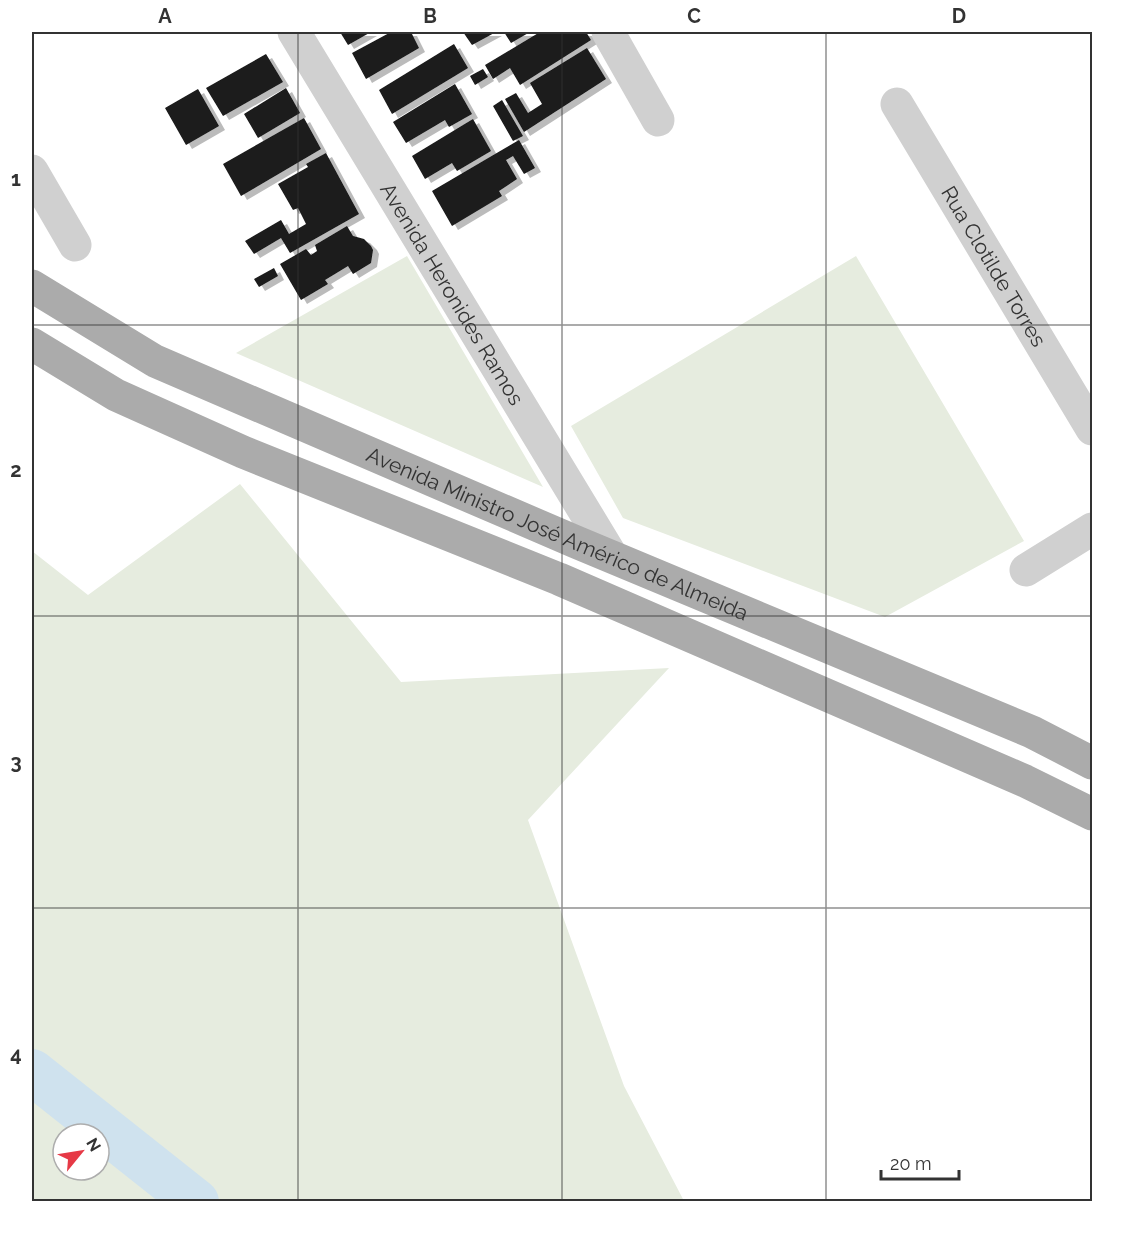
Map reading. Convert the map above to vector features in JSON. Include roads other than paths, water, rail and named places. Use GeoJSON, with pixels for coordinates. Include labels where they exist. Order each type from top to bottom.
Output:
{"type":"FeatureCollection","features":[{"type":"Feature","properties":{"kind":"main road","name":"Avenida Ministro José Américo de Almeida"},"geometry":{"type":"LineString","coordinates":[[32,286],[155,361],[566,537],[1032,732],[1092,764]]}},
{"type":"Feature","properties":{"kind":"main road","name":"Avenida Ministro José Américo de Almeida"},"geometry":{"type":"LineString","coordinates":[[32,344],[116,395],[243,452],[559,579],[1014,776],[1092,814]]}},
{"type":"Feature","properties":{"kind":"street","name":"Avenida Heronides Ramos"},"geometry":{"type":"LineString","coordinates":[[294,32],[611,555]]}},
{"type":"Feature","properties":{"kind":"street"},"geometry":{"type":"LineString","coordinates":[[608,32],[658,120]]}},
{"type":"Feature","properties":{"kind":"street","name":"Rua Clotilde Torres"},"geometry":{"type":"LineString","coordinates":[[897,105],[1092,429]]}},
{"type":"Feature","properties":{"kind":"street"},"geometry":{"type":"LineString","coordinates":[[32,171],[75,245]]}},
{"type":"Feature","properties":{"kind":"street"},"geometry":{"type":"LineString","coordinates":[[1026,570],[1092,529]]}},
{"type":"Feature","properties":{"kind":"waterway"},"geometry":{"type":"LineString","coordinates":[[32,1072],[196,1202]]}}]}
